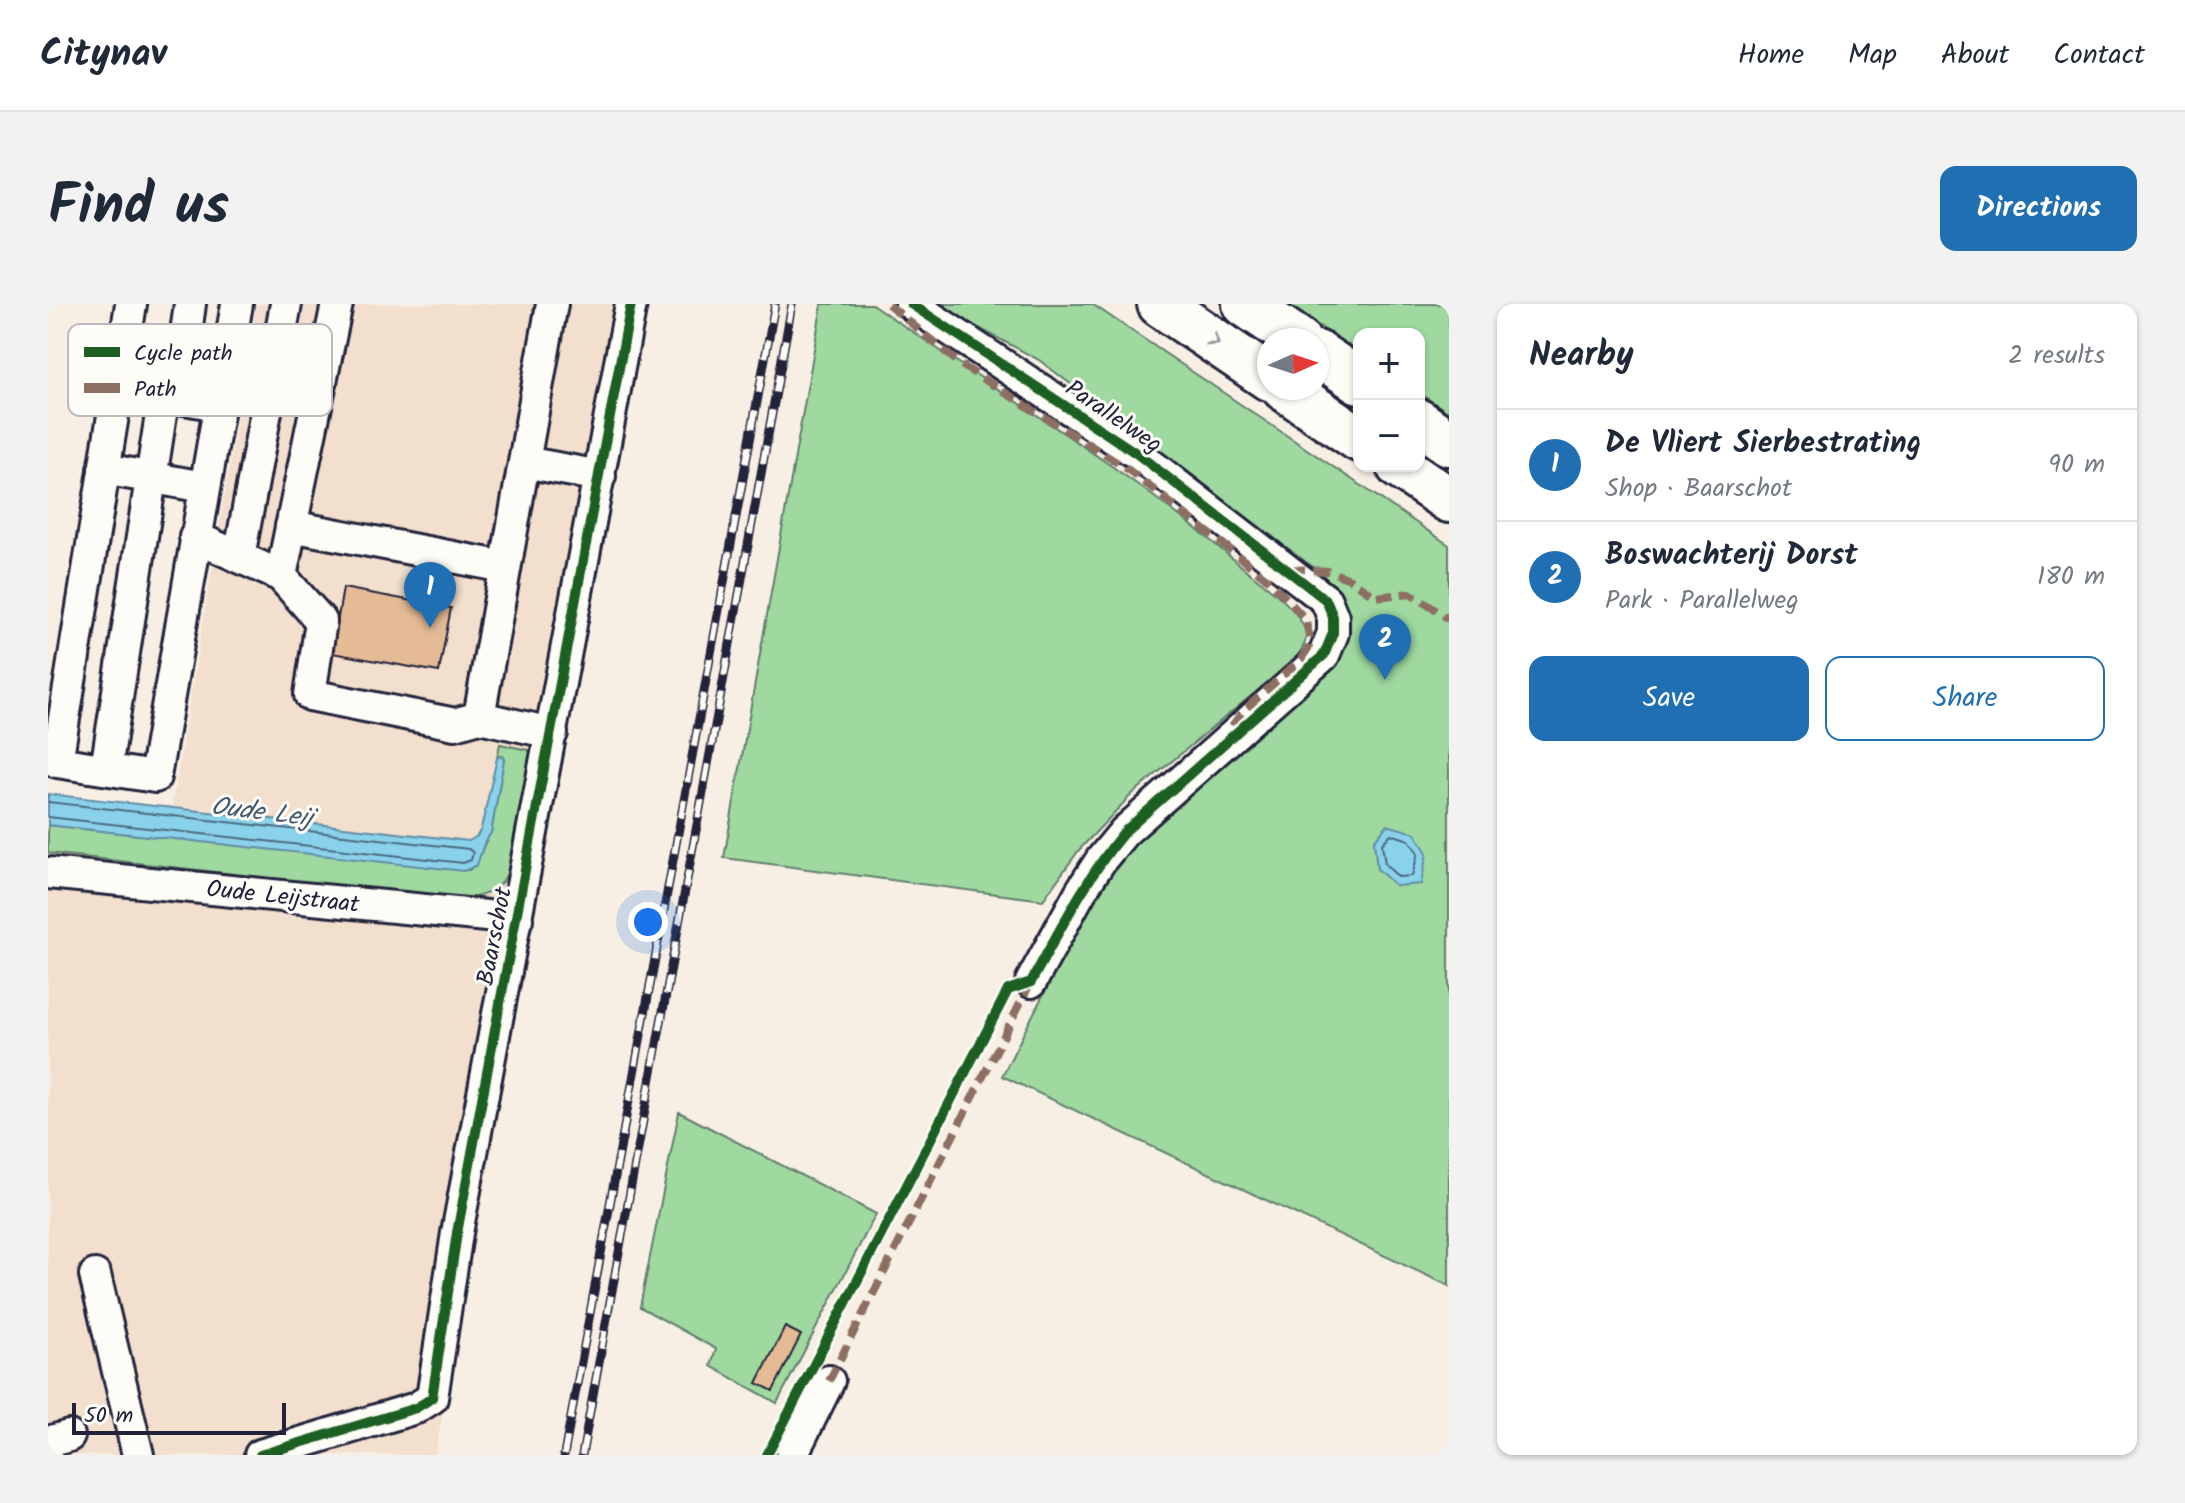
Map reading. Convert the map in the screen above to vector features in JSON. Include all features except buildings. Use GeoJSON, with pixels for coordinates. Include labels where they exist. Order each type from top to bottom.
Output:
{"type":"FeatureCollection","features":[{"type":"Feature","properties":{"kind":"highway"},"geometry":{"type":"LineString","coordinates":[[1160,304],[1257,370]]}},
{"type":"Feature","properties":{"kind":"highway"},"geometry":{"type":"LineString","coordinates":[[1245,304],[1280,328]]}},
{"type":"Feature","properties":{"kind":"highway"},"geometry":{"type":"LineString","coordinates":[[1329,361],[1353,377]]}},
{"type":"Feature","properties":{"kind":"highway"},"geometry":{"type":"LineString","coordinates":[[1302,400],[1353,435]]}},
{"type":"Feature","properties":{"kind":"highway"},"geometry":{"type":"LineString","coordinates":[[1425,426],[1449,443]]}},
{"type":"Feature","properties":{"kind":"highway"},"geometry":{"type":"LineString","coordinates":[[1408,472],[1449,500]]}},
{"type":"Feature","properties":{"kind":"street"},"geometry":{"type":"LineString","coordinates":[[128,324],[131,304]]}},
{"type":"Feature","properties":{"kind":"street"},"geometry":{"type":"LineString","coordinates":[[186,324],[190,304]]}},
{"type":"Feature","properties":{"kind":"street"},"geometry":{"type":"LineString","coordinates":[[233,324],[237,304]]}},
{"type":"Feature","properties":{"kind":"street"},"geometry":{"type":"LineString","coordinates":[[243,304],[286,308]]}},
{"type":"Feature","properties":{"kind":"street"},"geometry":{"type":"LineString","coordinates":[[332,328],[337,304]]}},
{"type":"Feature","properties":{"kind":"street"},"geometry":{"type":"LineString","coordinates":[[479,717],[552,304]]}},
{"type":"Feature","properties":{"kind":"street","name":"Baarschot"},"geometry":{"type":"LineString","coordinates":[[260,1455],[416,1408],[432,1398],[457,1233],[631,304]]}},
{"type":"Feature","properties":{"kind":"street","name":"Parallelweg"},"geometry":{"type":"LineString","coordinates":[[911,304],[1136,453],[1289,569],[1326,600],[1333,617],[1333,633],[1324,655],[1124,832],[1094,870],[1031,982]]}},
{"type":"Feature","properties":{"kind":"street"},"geometry":{"type":"LineString","coordinates":[[112,416],[57,762],[155,777],[216,416]]}},
{"type":"Feature","properties":{"kind":"street"},"geometry":{"type":"LineString","coordinates":[[106,769],[151,477],[165,416]]}},
{"type":"Feature","properties":{"kind":"street"},"geometry":{"type":"LineString","coordinates":[[239,557],[266,416]]}},
{"type":"Feature","properties":{"kind":"street"},"geometry":{"type":"LineString","coordinates":[[281,576],[314,416]]}},
{"type":"Feature","properties":{"kind":"street"},"geometry":{"type":"LineString","coordinates":[[524,462],[600,476]]}},
{"type":"Feature","properties":{"kind":"street"},"geometry":{"type":"LineString","coordinates":[[104,469],[204,487]]}},
{"type":"Feature","properties":{"kind":"street"},"geometry":{"type":"LineString","coordinates":[[291,526],[505,567]]}},
{"type":"Feature","properties":{"kind":"street"},"geometry":{"type":"LineString","coordinates":[[195,537],[281,576],[321,621],[310,695],[455,724],[479,717],[552,733]]}},
{"type":"Feature","properties":{"kind":"street","name":"Oude Leijstraat"},"geometry":{"type":"LineString","coordinates":[[48,873],[517,919]]}},
{"type":"Feature","properties":{"kind":"street"},"geometry":{"type":"LineString","coordinates":[[95,1275],[138,1455]]}},
{"type":"Feature","properties":{"kind":"street"},"geometry":{"type":"LineString","coordinates":[[792,1455],[829,1381]]}},
{"type":"Feature","properties":{"kind":"shaded area"},"geometry":{"type":"Polygon","coordinates":[[[257,304],[649,304],[435,1455],[48,1455],[48,822],[167,835],[238,416],[332,416],[332,324],[254,324],[257,304]]]}},
{"type":"Feature","properties":{"kind":"green space"},"geometry":{"type":"Polygon","coordinates":[[[822,304],[872,304],[1152,495],[1282,599],[1305,629],[1305,644],[1293,661],[1131,795],[1079,850],[1043,900],[724,858],[822,304]]]}},
{"type":"Feature","properties":{"kind":"green space"},"geometry":{"type":"Polygon","coordinates":[[[934,304],[1092,304],[1449,545],[1449,1286],[1002,1076],[1087,908],[1129,843],[1302,685],[1339,593],[1323,575],[1039,360],[934,304]]]}},
{"type":"Feature","properties":{"kind":"green space"},"geometry":{"type":"Polygon","coordinates":[[[1287,304],[1443,304],[1449,308],[1449,413],[1425,397],[1425,328],[1353,328],[1353,349],[1329,333],[1329,328],[1322,328],[1287,304]]]}},
{"type":"Feature","properties":{"kind":"green space"},"geometry":{"type":"Polygon","coordinates":[[[500,744],[528,750],[532,754],[520,823],[505,877],[487,893],[473,897],[455,899],[48,853],[48,825],[469,870],[491,833],[504,759],[503,756],[497,758],[500,744]]]}},
{"type":"Feature","properties":{"kind":"green space"},"geometry":{"type":"Polygon","coordinates":[[[679,1112],[876,1214],[777,1403],[711,1366],[716,1349],[640,1307],[679,1112]]]}},
{"type":"Feature","properties":{"kind":"water"},"geometry":{"type":"Polygon","coordinates":[[[500,756],[504,759],[491,833],[477,865],[464,871],[48,825],[48,794],[469,841],[481,829],[500,756]]]}},
{"type":"Feature","properties":{"kind":"water"},"geometry":{"type":"Polygon","coordinates":[[[1387,825],[1415,833],[1427,853],[1421,884],[1396,886],[1377,869],[1374,841],[1387,825]]]}},
{"type":"Feature","properties":{"kind":"railway"},"geometry":{"type":"LineString","coordinates":[[564,1455],[775,304]]}},
{"type":"Feature","properties":{"kind":"railway"},"geometry":{"type":"LineString","coordinates":[[582,1455],[792,304]]}},
{"type":"Feature","properties":{"kind":"marked path"},"geometry":{"type":"LineString","coordinates":[[888,304],[961,365],[1126,468],[1271,582],[1305,619],[1310,638],[1309,647],[1301,659],[1244,710],[1232,726]]}},
{"type":"Feature","properties":{"kind":"marked path"},"geometry":{"type":"LineString","coordinates":[[1289,569],[1328,571],[1350,579],[1376,597],[1410,593],[1449,619]]}},
{"type":"Feature","properties":{"kind":"marked path"},"geometry":{"type":"LineString","coordinates":[[829,1381],[1031,982]]}},
{"type":"Feature","properties":{"kind":"cycle path"},"geometry":{"type":"LineString","coordinates":[[260,1455],[416,1408],[432,1398],[457,1233],[631,304]]}},
{"type":"Feature","properties":{"kind":"cycle path"},"geometry":{"type":"LineString","coordinates":[[767,1455],[1008,990],[1031,982],[1086,886],[1124,832],[1324,655],[1333,633],[1333,617],[1326,600],[1136,453],[911,304]]}},
{"type":"Feature","properties":{"kind":"place","name":"De Vliert Sierbestrating"},"geometry":{"type":"Point","coordinates":[430,628]}},
{"type":"Feature","properties":{"kind":"place","name":"Boswachterij Dorst"},"geometry":{"type":"Point","coordinates":[1385,680]}},
{"type":"Feature","properties":{"kind":"water label","name":"Oude Leij"},"geometry":{"type":"Point","coordinates":[262,811]}}]}
